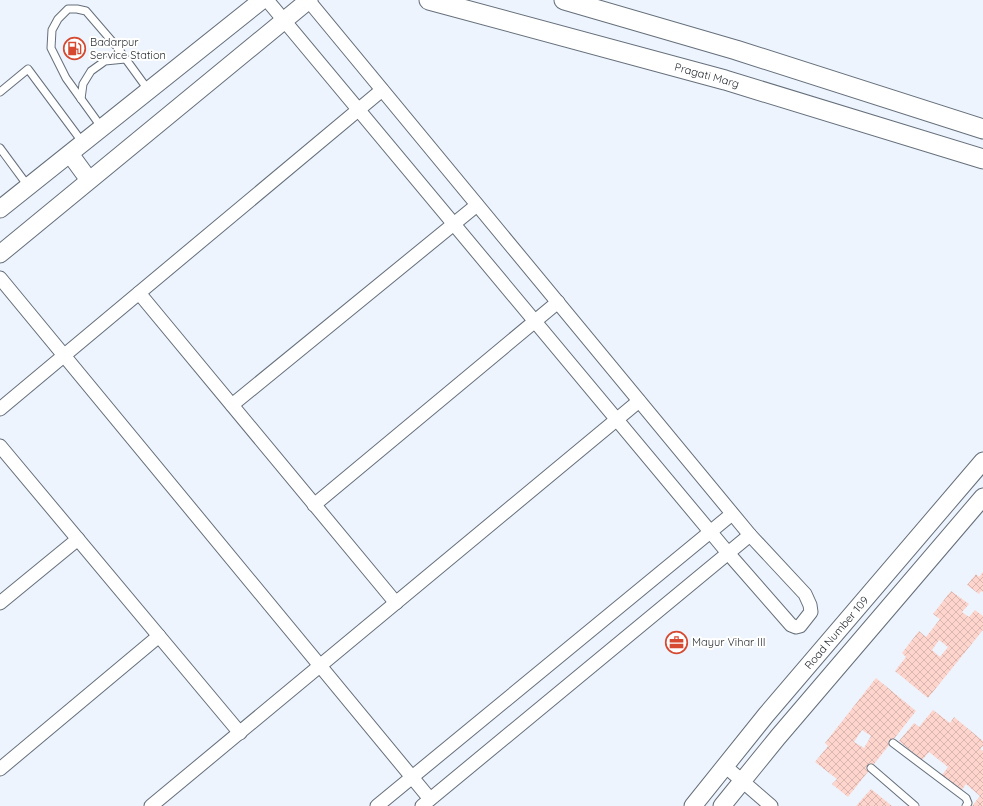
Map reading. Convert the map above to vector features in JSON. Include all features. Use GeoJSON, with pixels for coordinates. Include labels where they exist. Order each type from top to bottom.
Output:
{"type":"FeatureCollection","features":[{"type":"Feature","properties":{"kind":"main road","name":"Pragati Marg"},"geometry":{"type":"LineString","coordinates":[[428,0],[725,80],[983,159]]}},
{"type":"Feature","properties":{"kind":"main road"},"geometry":{"type":"LineString","coordinates":[[564,0],[736,50],[983,129]]}},
{"type":"Feature","properties":{"kind":"street"},"geometry":{"type":"LineString","coordinates":[[0,209],[262,0]]}},
{"type":"Feature","properties":{"kind":"street"},"geometry":{"type":"LineString","coordinates":[[0,254],[284,21],[308,0],[732,514],[805,594],[810,605],[811,612],[800,626],[796,628],[791,625],[710,532],[358,110],[284,21],[267,0]]}},
{"type":"Feature","properties":{"kind":"street"},"geometry":{"type":"LineString","coordinates":[[0,409],[382,90]]}},
{"type":"Feature","properties":{"kind":"street"},"geometry":{"type":"LineString","coordinates":[[70,154],[89,180]]}},
{"type":"Feature","properties":{"kind":"street"},"geometry":{"type":"LineString","coordinates":[[232,405],[477,205]]}},
{"type":"Feature","properties":{"kind":"street"},"geometry":{"type":"LineString","coordinates":[[0,278],[412,778],[428,804],[750,535]]}},
{"type":"Feature","properties":{"kind":"street"},"geometry":{"type":"LineString","coordinates":[[139,293],[396,603]]}},
{"type":"Feature","properties":{"kind":"street"},"geometry":{"type":"LineString","coordinates":[[314,505],[558,302]]}},
{"type":"Feature","properties":{"kind":"street"},"geometry":{"type":"LineString","coordinates":[[151,806],[639,401]]}},
{"type":"Feature","properties":{"kind":"street"},"geometry":{"type":"LineString","coordinates":[[0,446],[240,733]]}},
{"type":"Feature","properties":{"kind":"street","name":"Road Number 109"},"geometry":{"type":"LineString","coordinates":[[693,806],[766,715],[983,461]]}},
{"type":"Feature","properties":{"kind":"street","name":"Road Number 109"},"geometry":{"type":"LineString","coordinates":[[722,806],[778,737],[983,497]]}},
{"type":"Feature","properties":{"kind":"street"},"geometry":{"type":"LineString","coordinates":[[377,806],[732,514]]}},
{"type":"Feature","properties":{"kind":"street"},"geometry":{"type":"LineString","coordinates":[[0,603],[78,539]]}},
{"type":"Feature","properties":{"kind":"street"},"geometry":{"type":"LineString","coordinates":[[0,769],[159,636]]}},
{"type":"Feature","properties":{"kind":"street"},"geometry":{"type":"LineString","coordinates":[[725,766],[771,806]]}},
{"type":"Feature","properties":{"kind":"lane"},"geometry":{"type":"LineString","coordinates":[[102,128],[66,78],[51,48],[52,30],[58,19],[68,9],[77,8],[86,11],[126,59],[149,91]]}},
{"type":"Feature","properties":{"kind":"lane"},"geometry":{"type":"LineString","coordinates":[[81,99],[83,84],[91,71],[105,61],[126,59]]}},
{"type":"Feature","properties":{"kind":"lane"},"geometry":{"type":"LineString","coordinates":[[0,92],[28,69],[83,143]]}},
{"type":"Feature","properties":{"kind":"lane"},"geometry":{"type":"LineString","coordinates":[[0,148],[28,187]]}},
{"type":"Feature","properties":{"kind":"lane"},"geometry":{"type":"LineString","coordinates":[[893,743],[966,798],[968,803],[966,806]]}},
{"type":"Feature","properties":{"kind":"lane"},"geometry":{"type":"LineString","coordinates":[[871,768],[915,806]]}},
{"type":"Feature","properties":{"kind":"building"},"geometry":{"type":"Polygon","coordinates":[[[983,572],[983,592],[981,591],[979,594],[967,585],[976,574],[979,577],[983,572]]]}},
{"type":"Feature","properties":{"kind":"building"},"geometry":{"type":"Polygon","coordinates":[[[951,591],[969,604],[962,612],[969,617],[975,610],[983,616],[983,630],[928,698],[895,671],[906,657],[902,653],[919,631],[926,637],[940,619],[933,614],[951,591]],[[939,640],[932,650],[940,657],[948,647],[939,640]]]}},
{"type":"Feature","properties":{"kind":"building"},"geometry":{"type":"Polygon","coordinates":[[[876,678],[916,711],[848,797],[832,784],[837,779],[815,762],[828,746],[825,743],[876,678]],[[862,730],[854,742],[864,748],[871,736],[862,730]]]}},
{"type":"Feature","properties":{"kind":"building"},"geometry":{"type":"Polygon","coordinates":[[[933,710],[950,723],[954,717],[983,741],[983,746],[980,749],[983,751],[983,806],[972,806],[980,796],[966,784],[961,791],[942,775],[948,767],[929,752],[922,760],[899,741],[914,723],[919,727],[933,710]]]}},
{"type":"Feature","properties":{"kind":"building"},"geometry":{"type":"Polygon","coordinates":[[[871,789],[892,806],[856,806],[871,789]]]}},
{"type":"Feature","properties":{"kind":"place","name":"Badarpur Service Station"},"geometry":{"type":"Point","coordinates":[75,48]}},
{"type":"Feature","properties":{"kind":"place","name":"Mayur Vihar III"},"geometry":{"type":"Point","coordinates":[676,642]}}]}
